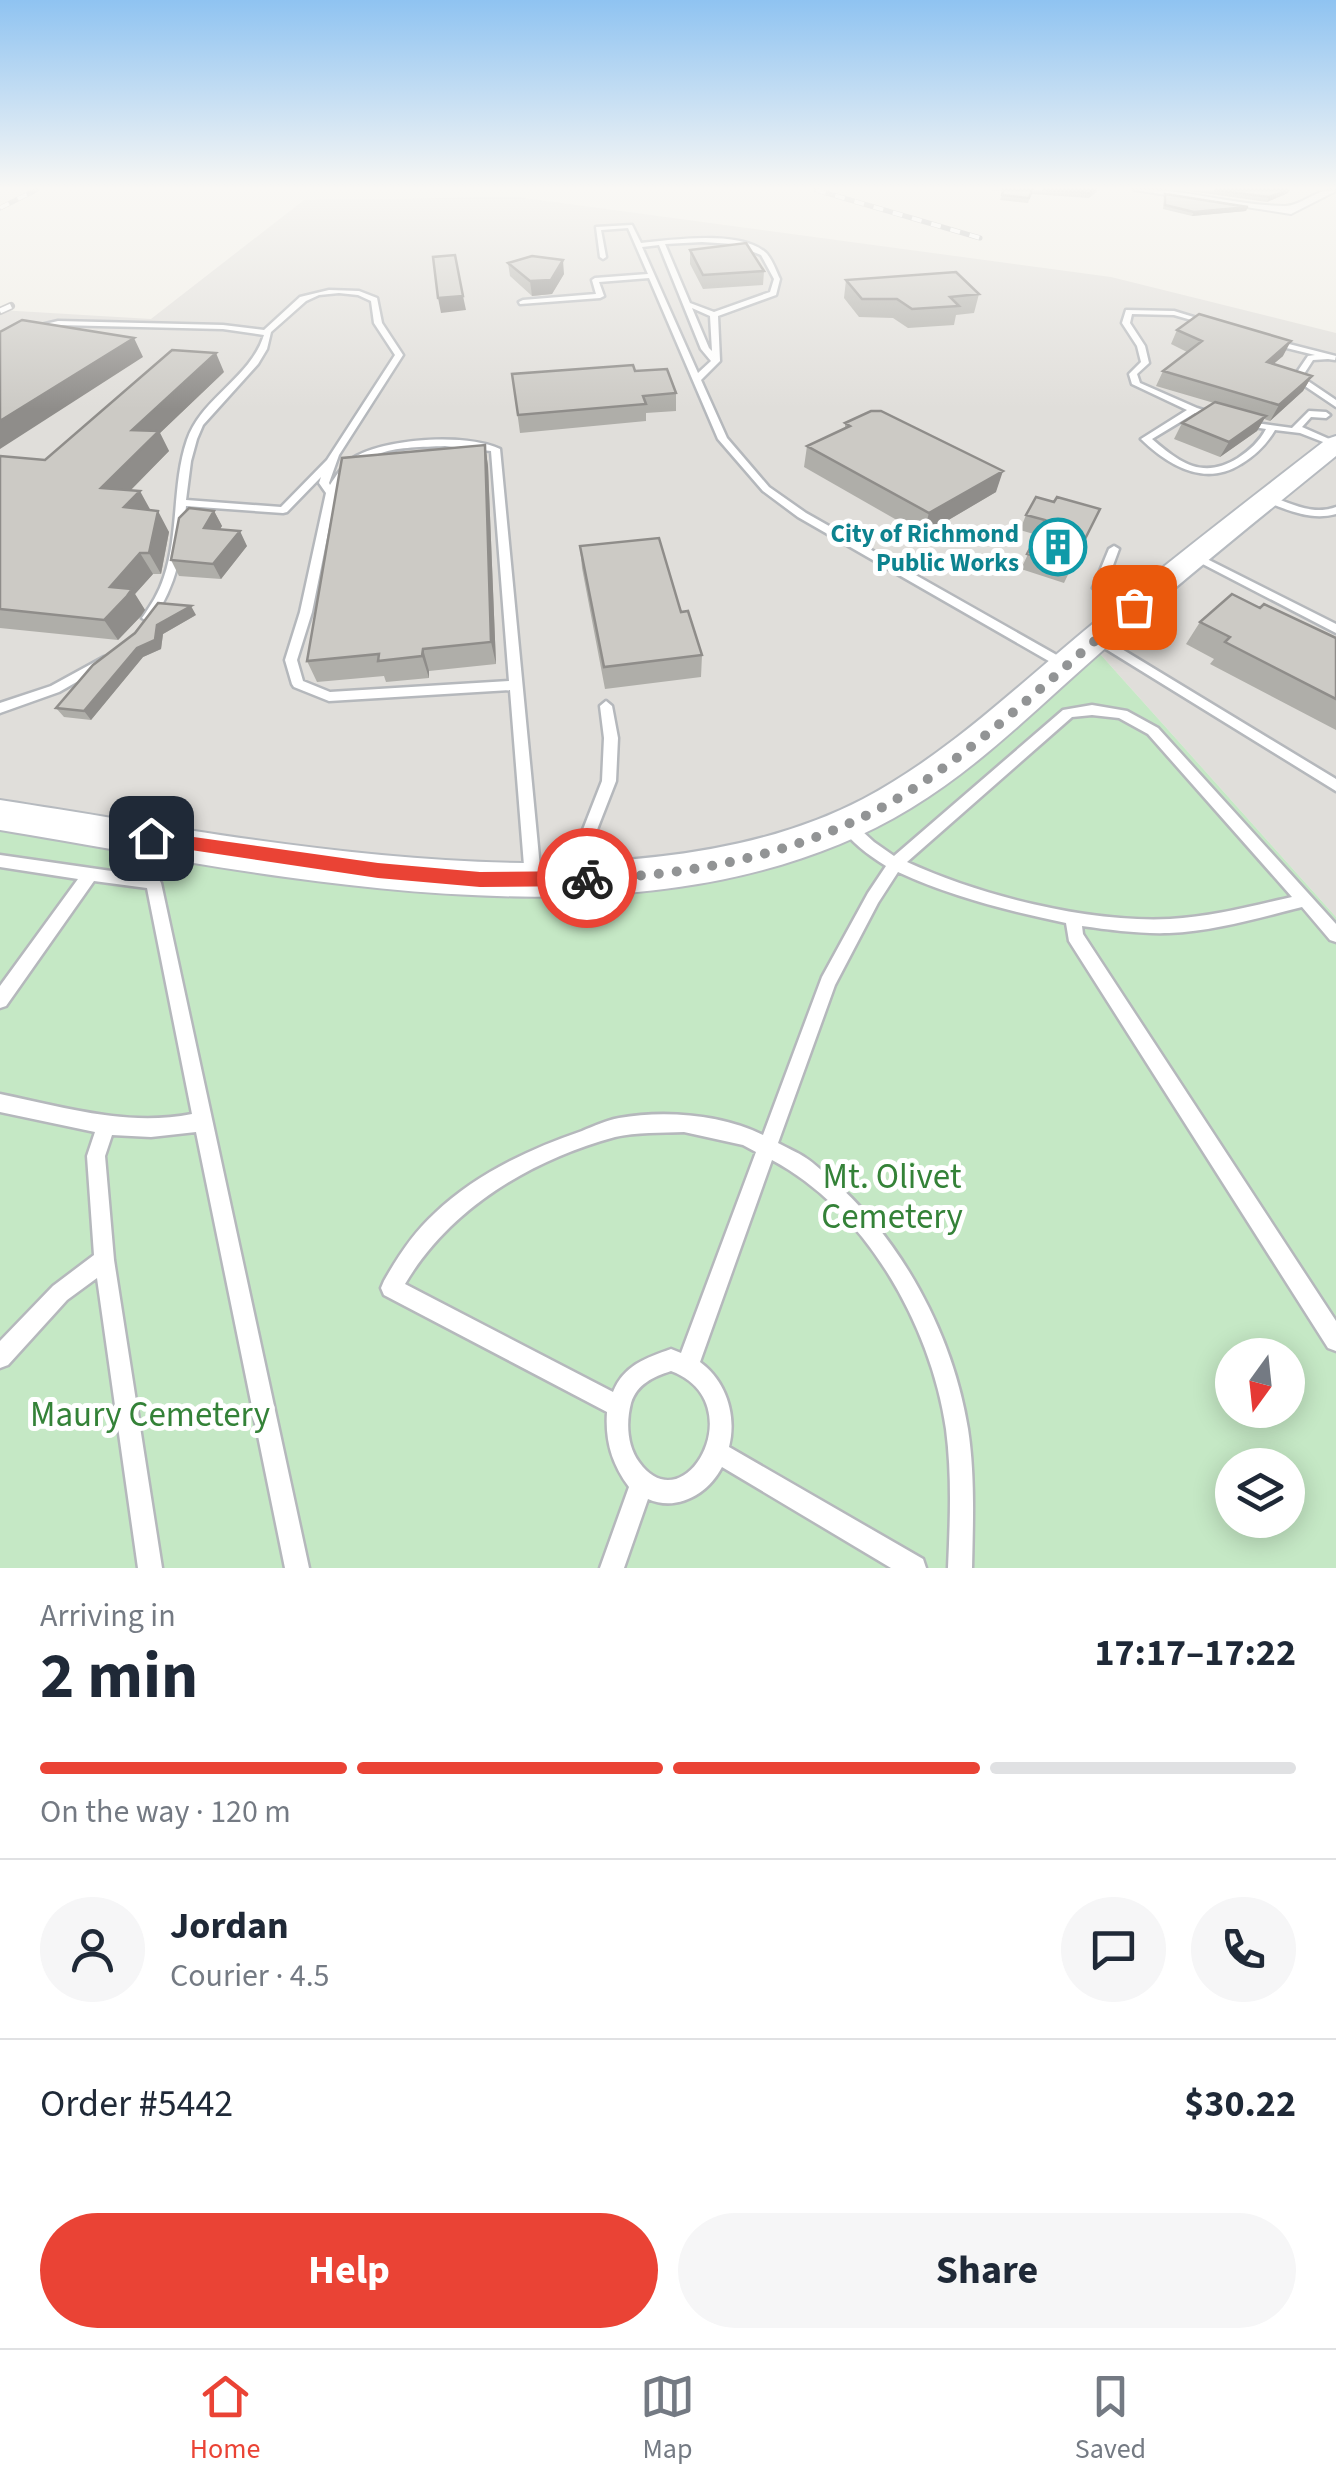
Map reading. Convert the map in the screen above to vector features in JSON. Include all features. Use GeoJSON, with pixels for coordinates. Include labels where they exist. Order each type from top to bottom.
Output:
{"type":"FeatureCollection","features":[{"type":"Feature","properties":{"kind":"main road"},"geometry":{"type":"LineString","coordinates":[[0,815],[378,871],[480,880],[616,878],[725,862],[846,825],[919,785],[1006,720],[1064,665],[1268,498],[1333,431]]}},
{"type":"Feature","properties":{"kind":"lane"},"geometry":{"type":"LineString","coordinates":[[646,263],[724,439],[750,474],[781,501],[1064,665]]}},
{"type":"Feature","properties":{"kind":"lane"},"geometry":{"type":"LineString","coordinates":[[671,263],[705,349],[716,361]]}},
{"type":"Feature","properties":{"kind":"lane"},"geometry":{"type":"LineString","coordinates":[[690,304],[714,315],[766,296],[778,284],[768,263]]}},
{"type":"Feature","properties":{"kind":"lane"},"geometry":{"type":"LineString","coordinates":[[523,302],[600,296],[595,280],[652,276]]}},
{"type":"Feature","properties":{"kind":"lane"},"geometry":{"type":"LineString","coordinates":[[267,332],[305,297],[346,292],[368,295],[374,300],[378,323],[399,355],[332,462],[324,483],[331,493]]}},
{"type":"Feature","properties":{"kind":"lane"},"geometry":{"type":"LineString","coordinates":[[1226,328],[1174,313],[1129,312],[1126,324],[1141,346],[1144,363],[1133,374],[1136,384],[1194,410],[1271,429],[1333,431]]}},
{"type":"Feature","properties":{"kind":"lane"},"geometry":{"type":"LineString","coordinates":[[696,380],[716,361],[714,315]]}},
{"type":"Feature","properties":{"kind":"lane"},"geometry":{"type":"LineString","coordinates":[[0,347],[31,330],[58,323],[223,326],[267,332]]}},
{"type":"Feature","properties":{"kind":"lane"},"geometry":{"type":"LineString","coordinates":[[145,622],[157,608],[169,578],[194,433],[256,361],[268,338],[267,332]]}},
{"type":"Feature","properties":{"kind":"lane"},"geometry":{"type":"LineString","coordinates":[[1260,338],[1335,358]]}},
{"type":"Feature","properties":{"kind":"lane"},"geometry":{"type":"LineString","coordinates":[[1333,431],[1335,404],[1297,378],[1311,358],[1335,358]]}},
{"type":"Feature","properties":{"kind":"lane"},"geometry":{"type":"LineString","coordinates":[[1194,410],[1146,439],[1168,457],[1206,474],[1230,470],[1263,444],[1271,429]]}},
{"type":"Feature","properties":{"kind":"lane"},"geometry":{"type":"LineString","coordinates":[[1297,431],[1295,426],[1309,414],[1333,431]]}},
{"type":"Feature","properties":{"kind":"lane"},"geometry":{"type":"LineString","coordinates":[[516,685],[329,697],[298,684],[291,660],[306,612],[331,493],[356,459],[385,449],[476,441],[495,450],[516,685],[533,879]]}},
{"type":"Feature","properties":{"kind":"lane"},"geometry":{"type":"LineString","coordinates":[[182,502],[283,510],[332,462]]}},
{"type":"Feature","properties":{"kind":"lane"},"geometry":{"type":"LineString","coordinates":[[1268,498],[1333,515]]}},
{"type":"Feature","properties":{"kind":"lane"},"geometry":{"type":"LineString","coordinates":[[1114,549],[1098,588],[1134,607]]}},
{"type":"Feature","properties":{"kind":"lane"},"geometry":{"type":"LineString","coordinates":[[1197,557],[1336,629]]}},
{"type":"Feature","properties":{"kind":"lane"},"geometry":{"type":"LineString","coordinates":[[1097,638],[1336,786]]}},
{"type":"Feature","properties":{"kind":"lane"},"geometry":{"type":"LineString","coordinates":[[0,708],[54,689],[108,658]]}},
{"type":"Feature","properties":{"kind":"lane"},"geometry":{"type":"LineString","coordinates":[[576,878],[584,845],[610,782],[611,738],[606,706]]}},
{"type":"Feature","properties":{"kind":"lane"},"geometry":{"type":"LineString","coordinates":[[688,1364],[828,982],[895,864],[1068,713],[1100,708],[1133,717],[1153,731],[1336,936]]}},
{"type":"Feature","properties":{"kind":"lane"},"geometry":{"type":"LineString","coordinates":[[846,825],[868,847],[895,864],[945,884],[1074,918],[1166,926],[1222,919],[1305,900]]}},
{"type":"Feature","properties":{"kind":"lane"},"geometry":{"type":"LineString","coordinates":[[0,861],[154,883],[297,1568]]}},
{"type":"Feature","properties":{"kind":"lane"},"geometry":{"type":"LineString","coordinates":[[0,1000],[90,874]]}},
{"type":"Feature","properties":{"kind":"lane"},"geometry":{"type":"LineString","coordinates":[[1074,918],[1076,936],[1336,1340]]}},
{"type":"Feature","properties":{"kind":"lane"},"geometry":{"type":"LineString","coordinates":[[0,1103],[61,1114],[105,1128],[177,1128],[203,1121]]}},
{"type":"Feature","properties":{"kind":"lane"},"geometry":{"type":"LineString","coordinates":[[618,1406],[391,1288],[424,1233],[452,1206],[584,1134],[623,1124],[686,1120],[738,1132],[814,1177],[846,1203],[879,1239],[909,1282],[949,1389],[962,1497],[960,1568]]}},
{"type":"Feature","properties":{"kind":"lane"},"geometry":{"type":"LineString","coordinates":[[105,1128],[96,1156],[104,1260],[150,1568]]}},
{"type":"Feature","properties":{"kind":"lane"},"geometry":{"type":"LineString","coordinates":[[0,1356],[60,1293],[104,1260]]}},
{"type":"Feature","properties":{"kind":"lane"},"geometry":{"type":"LineString","coordinates":[[654,1362],[688,1364],[713,1390],[720,1409],[722,1431],[708,1470],[694,1484],[677,1492],[660,1492],[642,1484],[628,1469],[619,1450],[618,1406],[638,1371],[654,1362]]}},
{"type":"Feature","properties":{"kind":"lane"},"geometry":{"type":"LineString","coordinates":[[717,1452],[914,1568]]}},
{"type":"Feature","properties":{"kind":"lane"},"geometry":{"type":"LineString","coordinates":[[612,1568],[642,1484]]}},
{"type":"Feature","properties":{"kind":"shaded area"},"geometry":{"type":"Polygon","coordinates":[[[223,263],[1008,263],[1111,277],[1336,333],[1336,917],[1092,645],[831,827],[597,873],[0,823],[0,310],[151,319],[223,263]]]}},
{"type":"Feature","properties":{"kind":"green space","name":"Mt. Olivet Cemetery"},"geometry":{"type":"Polygon","coordinates":[[[1092,645],[1336,917],[1336,1568],[0,1568],[0,823],[597,873],[831,827],[1092,645]]]}},
{"type":"Feature","properties":{"kind":"building"},"geometry":{"type":"Polygon","coordinates":[[[434,263],[457,263],[463,296],[438,298],[434,263]]]}},
{"type":"Feature","properties":{"kind":"building"},"geometry":{"type":"Polygon","coordinates":[[[508,263],[561,263],[551,280],[530,281],[508,263]]]}},
{"type":"Feature","properties":{"kind":"building"},"geometry":{"type":"Polygon","coordinates":[[[697,263],[759,263],[764,271],[703,275],[697,263]]]}},
{"type":"Feature","properties":{"kind":"building"},"geometry":{"type":"Polygon","coordinates":[[[956,272],[979,294],[950,297],[959,306],[912,309],[897,299],[862,299],[846,280],[956,272]]]}},
{"type":"Feature","properties":{"kind":"building"},"geometry":{"type":"Polygon","coordinates":[[[1199,314],[1291,341],[1267,362],[1312,376],[1279,405],[1163,371],[1202,341],[1177,330],[1199,314]]]}},
{"type":"Feature","properties":{"kind":"building"},"geometry":{"type":"Polygon","coordinates":[[[22,320],[134,338],[0,421],[0,332],[22,320]]]}},
{"type":"Feature","properties":{"kind":"building"},"geometry":{"type":"Polygon","coordinates":[[[172,350],[216,353],[132,430],[159,431],[101,488],[140,491],[124,507],[158,511],[149,553],[140,553],[110,587],[132,589],[104,620],[0,609],[0,456],[45,460],[172,350]]]}},
{"type":"Feature","properties":{"kind":"building"},"geometry":{"type":"Polygon","coordinates":[[[633,365],[635,371],[667,369],[676,393],[643,396],[646,404],[518,415],[512,374],[633,365]]]}},
{"type":"Feature","properties":{"kind":"building"},"geometry":{"type":"Polygon","coordinates":[[[1215,402],[1266,416],[1229,442],[1182,423],[1215,402]]]}},
{"type":"Feature","properties":{"kind":"building"},"geometry":{"type":"Polygon","coordinates":[[[871,411],[881,411],[1003,471],[929,513],[807,446],[850,426],[845,423],[871,411]]]}},
{"type":"Feature","properties":{"kind":"building"},"geometry":{"type":"Polygon","coordinates":[[[485,445],[491,642],[423,649],[422,656],[378,661],[379,654],[307,661],[342,458],[485,445]]]}},
{"type":"Feature","properties":{"kind":"building","name":"City of Richmond Public Works"},"geometry":{"type":"Polygon","coordinates":[[[1036,497],[1054,502],[1057,497],[1100,509],[1071,567],[1027,554],[1045,520],[1026,515],[1036,497]]]}},
{"type":"Feature","properties":{"kind":"building"},"geometry":{"type":"Polygon","coordinates":[[[189,508],[214,511],[204,528],[240,531],[213,564],[171,560],[179,518],[189,508]]]}},
{"type":"Feature","properties":{"kind":"building"},"geometry":{"type":"Polygon","coordinates":[[[659,538],[681,612],[688,611],[702,655],[604,667],[580,546],[659,538]]]}},
{"type":"Feature","properties":{"kind":"building"},"geometry":{"type":"Polygon","coordinates":[[[1232,594],[1260,608],[1264,604],[1336,638],[1336,699],[1225,642],[1230,637],[1200,622],[1232,594]]]}},
{"type":"Feature","properties":{"kind":"building"},"geometry":{"type":"Polygon","coordinates":[[[158,603],[191,606],[157,625],[155,640],[137,648],[84,711],[56,708],[93,665],[135,633],[158,603]]]}},
{"type":"Feature","properties":{"kind":"railway"},"geometry":{"type":"LineString","coordinates":[[0,311],[11,306]]}},
{"type":"Feature","properties":{"kind":"way so far"},"geometry":{"type":"LineString","coordinates":[[587,878],[670,872],[725,862],[846,825],[919,785],[980,741],[1134,607]]}},
{"type":"Feature","properties":{"kind":"place","name":"City of Richmond Public Works"},"geometry":{"type":"Point","coordinates":[1058,547]}},
{"type":"Feature","properties":{"kind":"route"},"geometry":{"type":"LineString","coordinates":[[151,838],[378,871],[480,880],[587,878]]}},
{"type":"Feature","properties":{"kind":"park label","name":"Maury Cemetery"},"geometry":{"type":"Point","coordinates":[150,1414]}}]}
